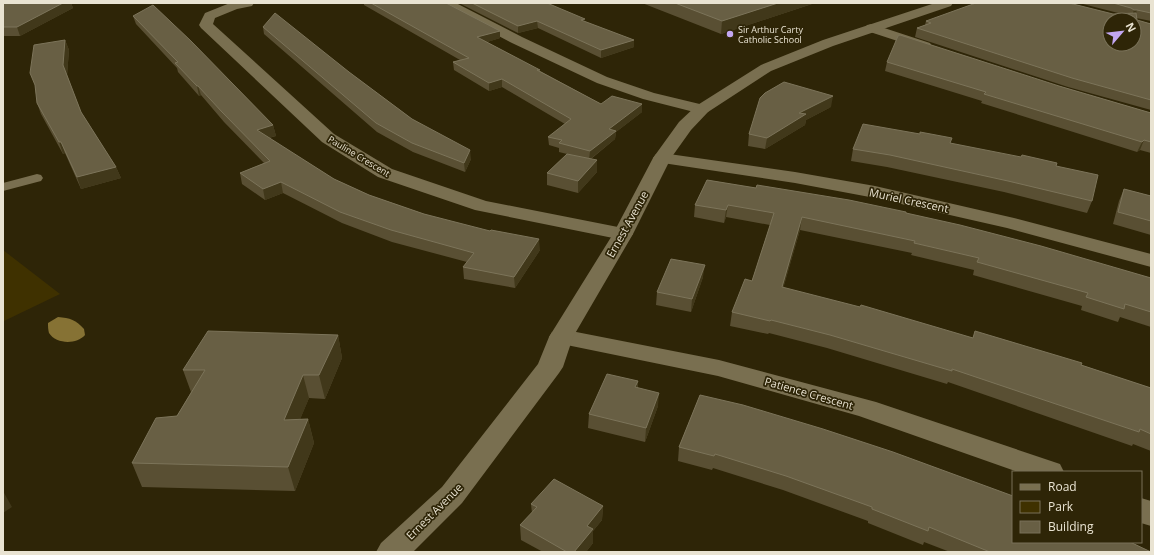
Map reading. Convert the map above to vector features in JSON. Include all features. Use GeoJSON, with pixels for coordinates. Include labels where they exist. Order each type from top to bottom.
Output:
{"type":"FeatureCollection","features":[{"type":"Feature","properties":{"kind":"street","name":"Pauline Crescent"},"geometry":{"type":"LineString","coordinates":[[248,3],[233,6],[210,16],[206,25],[328,138],[379,170],[482,206],[623,234]]}},
{"type":"Feature","properties":{"kind":"street"},"geometry":{"type":"LineString","coordinates":[[446,3],[517,40],[602,80],[649,96],[702,109]]}},
{"type":"Feature","properties":{"kind":"street","name":"Ernest Avenue"},"geometry":{"type":"LineString","coordinates":[[392,552],[452,495],[550,367],[561,336],[623,234],[662,158],[685,126],[702,109],[766,68],[828,43],[947,3]]}},
{"type":"Feature","properties":{"kind":"street"},"geometry":{"type":"LineString","coordinates":[[872,28],[940,51]]}},
{"type":"Feature","properties":{"kind":"street","name":"Muriel Crescent"},"geometry":{"type":"LineString","coordinates":[[662,158],[779,175],[875,192],[1076,240],[1151,261]]}},
{"type":"Feature","properties":{"kind":"street","name":"Patience Crescent"},"geometry":{"type":"LineString","coordinates":[[561,336],[726,370],[866,409],[1047,471]]}},
{"type":"Feature","properties":{"kind":"lane"},"geometry":{"type":"LineString","coordinates":[[3,187],[37,178]]}},
{"type":"Feature","properties":{"kind":"green space"},"geometry":{"type":"Polygon","coordinates":[[[3,250],[60,294],[4,321],[3,250]]]}},
{"type":"Feature","properties":{"kind":"shaded area"},"geometry":{"type":"Polygon","coordinates":[[[58,317],[69,319],[78,323],[84,329],[85,335],[72,342],[61,341],[52,337],[49,333],[48,323],[58,317]]]}},
{"type":"Feature","properties":{"kind":"building"},"geometry":{"type":"Polygon","coordinates":[[[3,3],[63,3],[17,27],[3,27],[3,3]]]}},
{"type":"Feature","properties":{"kind":"building"},"geometry":{"type":"Polygon","coordinates":[[[371,3],[446,3],[500,31],[477,37],[601,104],[612,96],[642,104],[609,129],[616,131],[590,151],[559,143],[562,140],[548,137],[571,119],[502,79],[489,83],[453,62],[469,58],[371,3]]]}},
{"type":"Feature","properties":{"kind":"building"},"geometry":{"type":"Polygon","coordinates":[[[472,3],[547,3],[585,19],[581,20],[634,40],[601,50],[537,21],[518,26],[472,3]]]}},
{"type":"Feature","properties":{"kind":"building"},"geometry":{"type":"Polygon","coordinates":[[[675,3],[778,3],[722,21],[675,3]]]}},
{"type":"Feature","properties":{"kind":"building"},"geometry":{"type":"Polygon","coordinates":[[[976,3],[1069,3],[1105,12],[1102,12],[1102,52],[1142,52],[1142,21],[1151,24],[1151,100],[1072,78],[917,28],[931,23],[926,21],[976,3]]]}},
{"type":"Feature","properties":{"kind":"building"},"geometry":{"type":"Polygon","coordinates":[[[1113,3],[1151,3],[1151,13],[1134,10],[1113,3]]]}},
{"type":"Feature","properties":{"kind":"building"},"geometry":{"type":"Polygon","coordinates":[[[153,5],[191,41],[273,125],[257,130],[334,179],[369,195],[424,214],[490,231],[539,239],[514,277],[463,267],[474,253],[391,230],[340,212],[281,182],[263,189],[240,173],[270,161],[175,63],[178,62],[133,16],[153,5]]]}},
{"type":"Feature","properties":{"kind":"building"},"geometry":{"type":"Polygon","coordinates":[[[275,13],[349,72],[412,119],[470,150],[464,163],[412,143],[376,123],[263,27],[275,13]]]}},
{"type":"Feature","properties":{"kind":"building"},"geometry":{"type":"Polygon","coordinates":[[[900,35],[1059,86],[1151,113],[1151,142],[1144,140],[1142,142],[984,94],[986,92],[887,62],[898,36],[900,35]]]}},
{"type":"Feature","properties":{"kind":"building"},"geometry":{"type":"Polygon","coordinates":[[[65,40],[63,65],[81,112],[116,167],[77,177],[61,142],[59,142],[37,103],[35,85],[30,73],[34,45],[65,40]]]}},
{"type":"Feature","properties":{"kind":"building"},"geometry":{"type":"Polygon","coordinates":[[[784,82],[833,96],[799,113],[806,114],[767,138],[749,134],[760,98],[765,93],[784,82]]]}},
{"type":"Feature","properties":{"kind":"building"},"geometry":{"type":"Polygon","coordinates":[[[863,124],[952,138],[950,143],[1021,157],[1022,155],[1057,163],[1056,166],[1098,175],[1092,201],[890,155],[853,149],[863,124]]]}},
{"type":"Feature","properties":{"kind":"building"},"geometry":{"type":"Polygon","coordinates":[[[567,154],[597,160],[578,181],[547,173],[567,154]]]}},
{"type":"Feature","properties":{"kind":"building"},"geometry":{"type":"Polygon","coordinates":[[[707,180],[756,188],[757,185],[849,200],[906,212],[1041,246],[1151,278],[1151,312],[1125,304],[1124,309],[1086,297],[1088,293],[977,262],[979,258],[914,243],[915,241],[802,217],[782,287],[860,307],[861,305],[973,338],[975,331],[1082,363],[1081,365],[1151,388],[1151,434],[1140,429],[1139,432],[952,369],[952,371],[830,335],[732,312],[745,279],[752,281],[774,213],[728,205],[726,210],[695,205],[707,180]]]}},
{"type":"Feature","properties":{"kind":"building"},"geometry":{"type":"Polygon","coordinates":[[[1124,189],[1151,196],[1151,221],[1118,212],[1124,189]]]}},
{"type":"Feature","properties":{"kind":"building"},"geometry":{"type":"Polygon","coordinates":[[[671,259],[705,265],[692,299],[657,292],[671,259]]]}},
{"type":"Feature","properties":{"kind":"building"},"geometry":{"type":"Polygon","coordinates":[[[208,331],[338,335],[319,375],[303,375],[284,420],[308,419],[288,467],[132,463],[156,418],[177,416],[205,370],[183,370],[208,331]]]}},
{"type":"Feature","properties":{"kind":"building"},"geometry":{"type":"Polygon","coordinates":[[[607,374],[638,381],[635,387],[659,393],[646,428],[589,414],[607,374]]]}},
{"type":"Feature","properties":{"kind":"building"},"geometry":{"type":"Polygon","coordinates":[[[700,395],[743,405],[823,429],[893,452],[1012,496],[1012,543],[1132,543],[1151,552],[990,552],[929,527],[928,531],[872,509],[872,507],[786,476],[715,454],[714,456],[679,447],[700,395]]]}},
{"type":"Feature","properties":{"kind":"building"},"geometry":{"type":"Polygon","coordinates":[[[554,479],[603,506],[587,526],[593,529],[574,552],[567,552],[520,525],[537,507],[531,504],[554,479]]]}},
{"type":"Feature","properties":{"kind":"place","name":"Sir Arthur Carty Catholic School"},"geometry":{"type":"Point","coordinates":[730,34]}}]}
